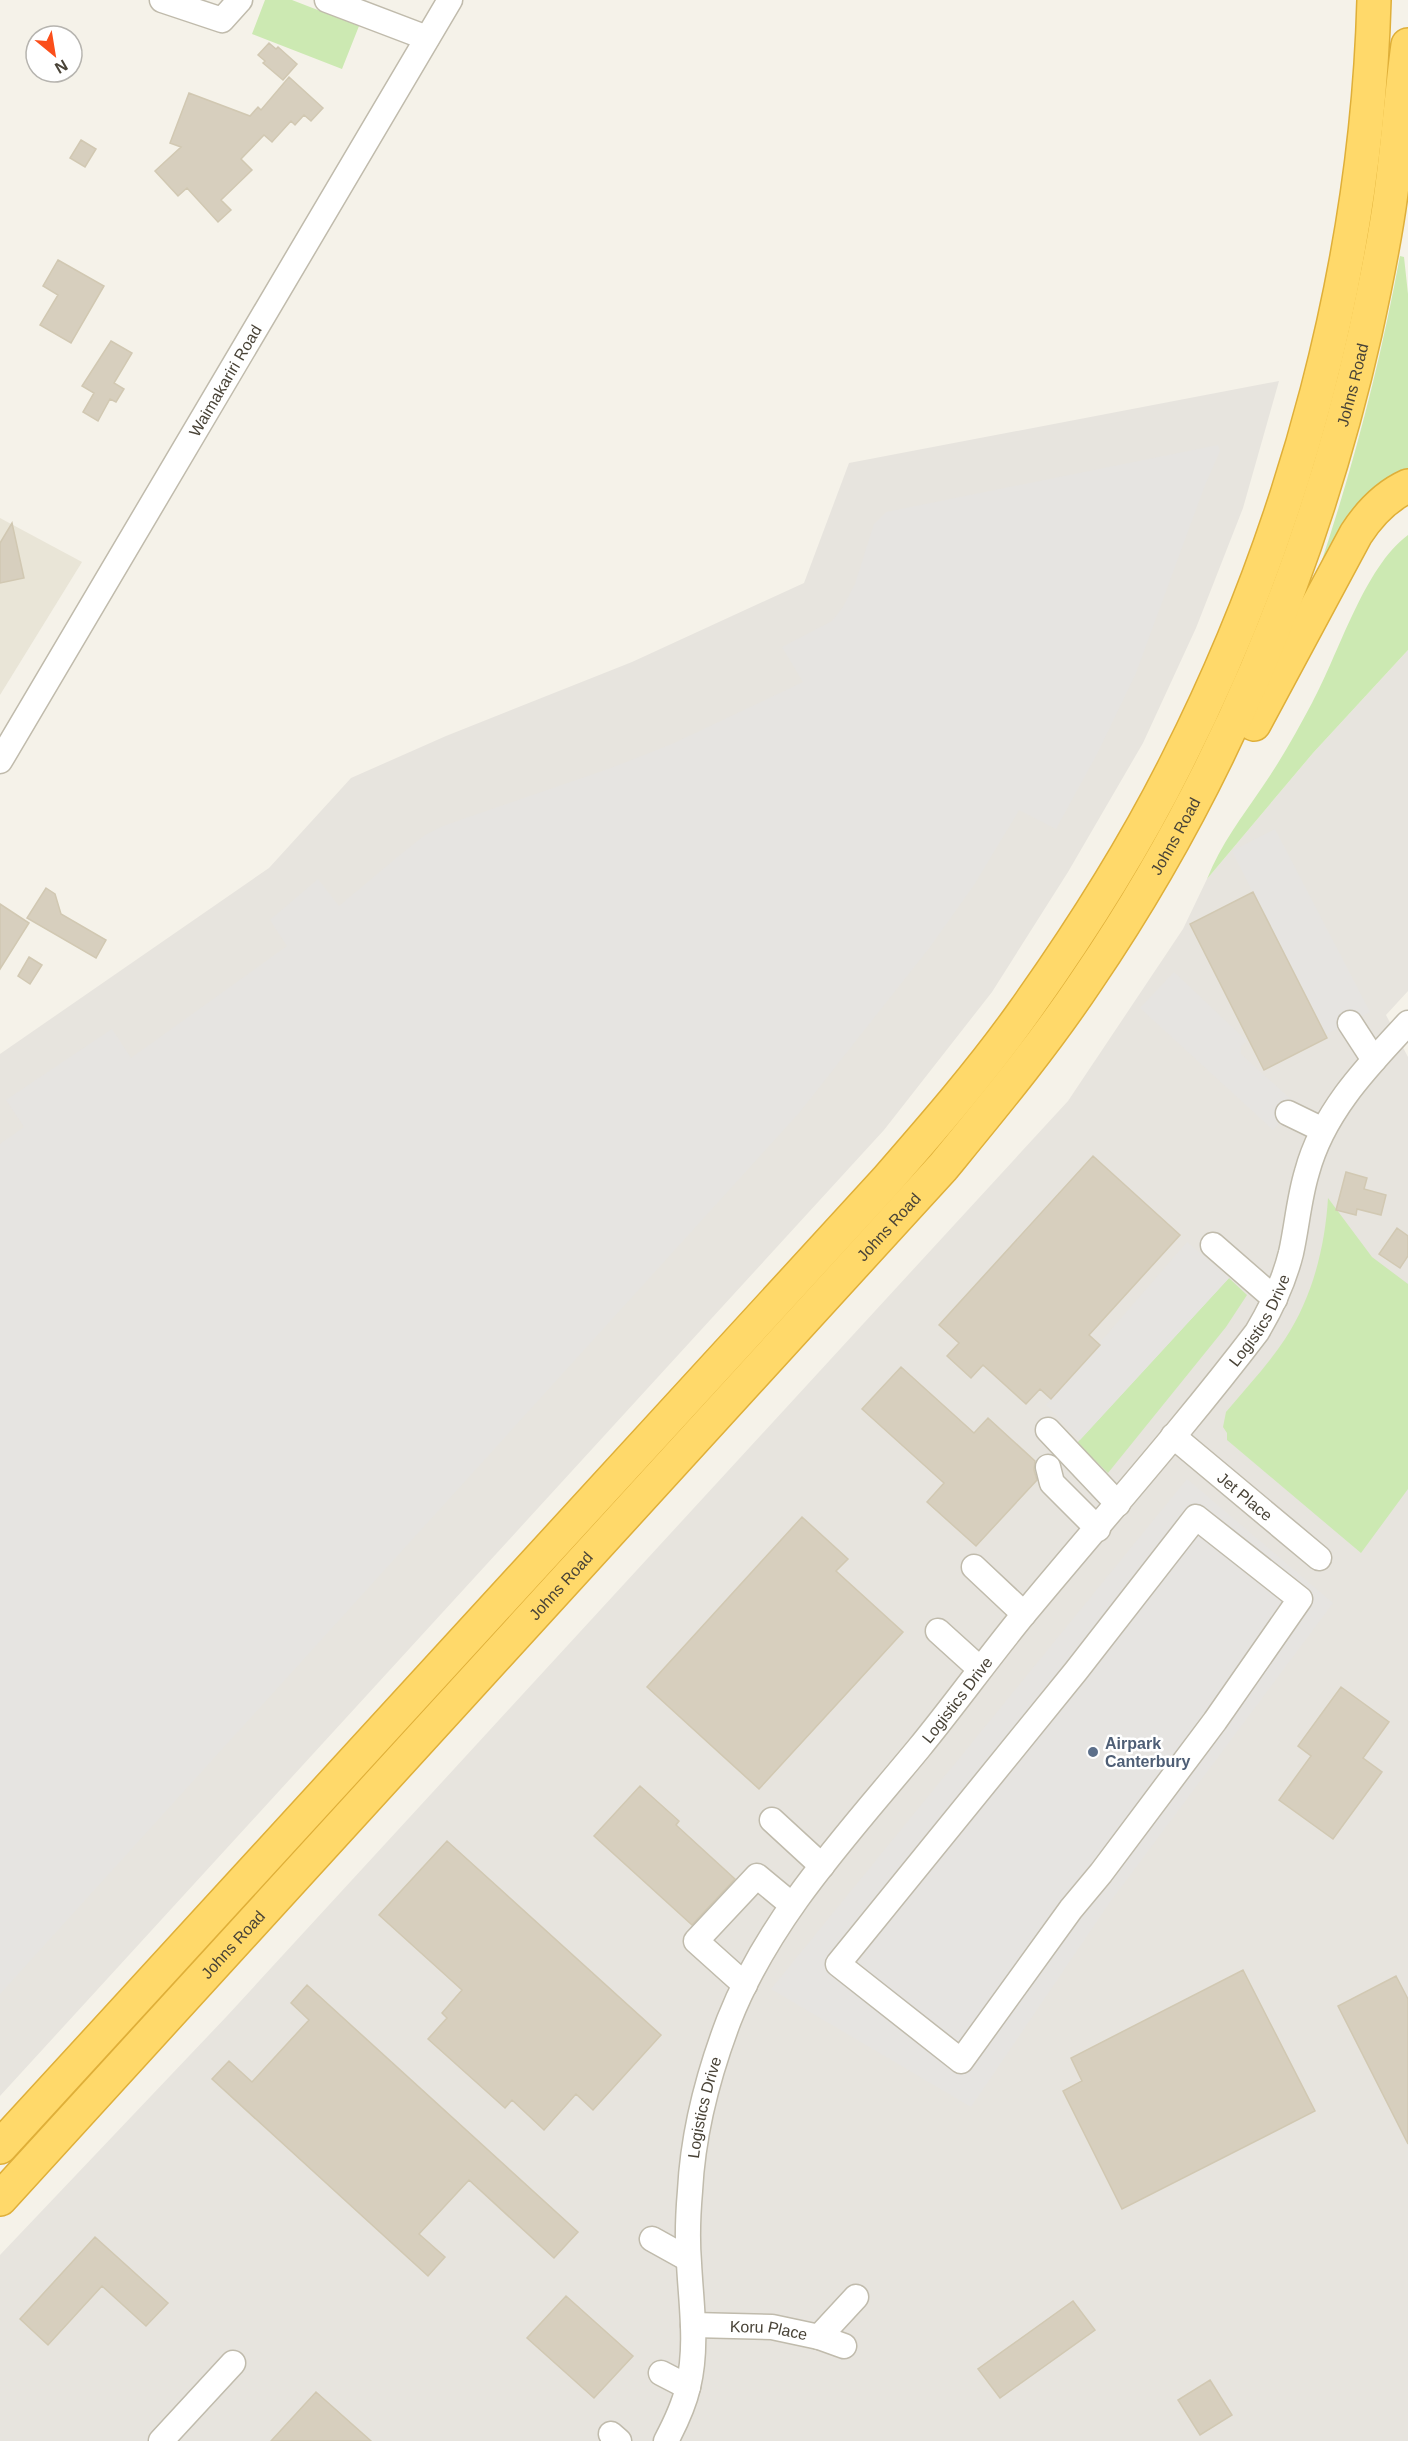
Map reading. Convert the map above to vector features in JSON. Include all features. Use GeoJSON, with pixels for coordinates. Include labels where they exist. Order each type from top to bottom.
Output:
{"type":"FeatureCollection","features":[{"type":"Feature","properties":{"kind":"highway","name":"Johns Road"},"geometry":{"type":"LineString","coordinates":[[0,2147],[886,1181],[964,1089],[1021,1016],[1100,898],[1177,763],[1209,695],[1251,597],[1297,461],[1334,323],[1347,256],[1362,146],[1374,0]]}},
{"type":"Feature","properties":{"kind":"highway","name":"Johns Road"},"geometry":{"type":"LineString","coordinates":[[0,2199],[943,1167],[1033,1057],[1087,981],[1173,844],[1240,710],[1313,526],[1332,464],[1366,331],[1391,197],[1408,45]]}},
{"type":"Feature","properties":{"kind":"highway"},"geometry":{"type":"LineString","coordinates":[[943,1167],[1012,1099],[1070,1033],[1163,890],[1356,534],[1366,518],[1385,500],[1408,486]]}},
{"type":"Feature","properties":{"kind":"street"},"geometry":{"type":"LineString","coordinates":[[162,0],[222,20],[240,0]]}},
{"type":"Feature","properties":{"kind":"street"},"geometry":{"type":"LineString","coordinates":[[327,0],[427,38]]}},
{"type":"Feature","properties":{"kind":"street","name":"Waimakariri Road"},"geometry":{"type":"LineString","coordinates":[[0,761],[450,0]]}},
{"type":"Feature","properties":{"kind":"street"},"geometry":{"type":"LineString","coordinates":[[1350,1023],[1374,1060]]}},
{"type":"Feature","properties":{"kind":"street","name":"Logistics Drive"},"geometry":{"type":"LineString","coordinates":[[666,2441],[688,2387],[693,2325],[688,2259],[694,2149],[701,2109],[714,2063],[730,2017],[745,1985],[792,1905],[822,1866],[1024,1614],[1098,1529],[1257,1332],[1275,1299],[1288,1262],[1307,1171],[1323,1130],[1341,1101],[1408,1023]]}},
{"type":"Feature","properties":{"kind":"street"},"geometry":{"type":"LineString","coordinates":[[1288,1113],[1323,1130]]}},
{"type":"Feature","properties":{"kind":"street"},"geometry":{"type":"LineString","coordinates":[[1213,1245],[1275,1299]]}},
{"type":"Feature","properties":{"kind":"street"},"geometry":{"type":"LineString","coordinates":[[1048,1430],[1118,1503]]}},
{"type":"Feature","properties":{"kind":"street","name":"Jet Place"},"geometry":{"type":"LineString","coordinates":[[1173,1436],[1319,1558]]}},
{"type":"Feature","properties":{"kind":"street"},"geometry":{"type":"LineString","coordinates":[[1048,1467],[1052,1483],[1098,1529]]}},
{"type":"Feature","properties":{"kind":"street"},"geometry":{"type":"LineString","coordinates":[[1196,1518],[1300,1599],[1215,1721],[1101,1873],[1071,1909],[961,2061],[838,1964],[1076,1671],[1196,1518]]}},
{"type":"Feature","properties":{"kind":"street"},"geometry":{"type":"LineString","coordinates":[[974,1568],[1024,1614]]}},
{"type":"Feature","properties":{"kind":"street"},"geometry":{"type":"LineString","coordinates":[[938,1631],[980,1669]]}},
{"type":"Feature","properties":{"kind":"street"},"geometry":{"type":"LineString","coordinates":[[772,1820],[822,1866]]}},
{"type":"Feature","properties":{"kind":"street"},"geometry":{"type":"LineString","coordinates":[[745,1985],[696,1941],[757,1876],[792,1905]]}},
{"type":"Feature","properties":{"kind":"street"},"geometry":{"type":"LineString","coordinates":[[652,2239],[688,2259]]}},
{"type":"Feature","properties":{"kind":"street"},"geometry":{"type":"LineString","coordinates":[[819,2337],[856,2297]]}},
{"type":"Feature","properties":{"kind":"street","name":"Koru Place"},"geometry":{"type":"LineString","coordinates":[[693,2325],[772,2327],[819,2337],[844,2346]]}},
{"type":"Feature","properties":{"kind":"street"},"geometry":{"type":"LineString","coordinates":[[161,2441],[233,2363]]}},
{"type":"Feature","properties":{"kind":"street"},"geometry":{"type":"LineString","coordinates":[[661,2373],[688,2387]]}},
{"type":"Feature","properties":{"kind":"shaded area"},"geometry":{"type":"Polygon","coordinates":[[[1279,381],[1243,508],[1196,628],[1143,743],[1068,872],[992,992],[884,1130],[0,2096],[0,1054],[269,868],[351,778],[446,736],[632,662],[804,583],[849,463],[1279,381]]]}},
{"type":"Feature","properties":{"kind":"shaded area"},"geometry":{"type":"Polygon","coordinates":[[[1218,445],[1220,451],[1205,485],[1136,673],[1097,754],[1056,829],[1019,810],[974,885],[930,947],[799,1113],[0,1994],[0,1144],[24,1127],[6,1100],[112,1029],[131,1058],[287,946],[270,920],[318,879],[339,906],[425,835],[443,826],[611,768],[672,744],[803,682],[782,647],[832,621],[843,607],[855,584],[874,524],[886,512],[1218,445]]]}},
{"type":"Feature","properties":{"kind":"shaded area"},"geometry":{"type":"Polygon","coordinates":[[[0,518],[82,562],[0,695],[0,518]]]}},
{"type":"Feature","properties":{"kind":"shaded area"},"geometry":{"type":"Polygon","coordinates":[[[1408,650],[1408,991],[1386,1015],[1408,1057],[1408,2441],[0,2441],[0,2255],[227,2016],[1068,1101],[1183,929],[1207,879],[1313,753],[1408,650]]]}},
{"type":"Feature","properties":{"kind":"shaded area"},"geometry":{"type":"Polygon","coordinates":[[[1275,829],[1370,1012],[1325,1035],[1232,851],[1275,829]]]}},
{"type":"Feature","properties":{"kind":"shaded area"},"geometry":{"type":"Polygon","coordinates":[[[1174,972],[1247,1041],[1241,1046],[1241,1054],[1296,1104],[1273,1130],[1140,1008],[1174,972]]]}},
{"type":"Feature","properties":{"kind":"shaded area"},"geometry":{"type":"Polygon","coordinates":[[[1187,1242],[1229,1278],[1080,1440],[1046,1405],[1187,1242]]]}},
{"type":"Feature","properties":{"kind":"shaded area","name":"Airpark Canterbury"},"geometry":{"type":"Polygon","coordinates":[[[1187,1479],[1333,1603],[1110,1902],[971,2107],[771,1989],[1187,1479]]]}},
{"type":"Feature","properties":{"kind":"green space"},"geometry":{"type":"Polygon","coordinates":[[[265,0],[292,0],[359,26],[342,69],[252,34],[265,0]]]}},
{"type":"Feature","properties":{"kind":"green space"},"geometry":{"type":"Polygon","coordinates":[[[1400,256],[1404,257],[1408,294],[1408,472],[1318,572],[1365,416],[1400,256]]]}},
{"type":"Feature","properties":{"kind":"green space"},"geometry":{"type":"Polygon","coordinates":[[[1408,535],[1408,650],[1313,753],[1207,879],[1225,842],[1301,724],[1365,590],[1392,549],[1408,535]]]}},
{"type":"Feature","properties":{"kind":"green space"},"geometry":{"type":"Polygon","coordinates":[[[1328,1198],[1372,1257],[1408,1284],[1408,1489],[1361,1553],[1227,1440],[1227,1433],[1223,1427],[1226,1412],[1278,1349],[1303,1307],[1320,1254],[1328,1198]]]}},
{"type":"Feature","properties":{"kind":"green space"},"geometry":{"type":"Polygon","coordinates":[[[1229,1278],[1247,1295],[1226,1327],[1108,1473],[1077,1443],[1229,1278]]]}},
{"type":"Feature","properties":{"kind":"building"},"geometry":{"type":"Polygon","coordinates":[[[269,43],[276,49],[278,47],[297,64],[283,80],[263,63],[265,61],[258,55],[269,43]]]}},
{"type":"Feature","properties":{"kind":"building"},"geometry":{"type":"Polygon","coordinates":[[[289,77],[323,108],[311,121],[304,115],[295,125],[291,121],[272,142],[264,135],[241,159],[252,170],[221,200],[231,210],[218,222],[187,188],[178,196],[155,171],[181,147],[170,143],[189,93],[250,116],[258,107],[261,110],[289,77]]]}},
{"type":"Feature","properties":{"kind":"building"},"geometry":{"type":"Polygon","coordinates":[[[81,140],[96,149],[85,167],[70,158],[81,140]]]}},
{"type":"Feature","properties":{"kind":"building"},"geometry":{"type":"Polygon","coordinates":[[[58,260],[104,286],[71,343],[40,325],[58,295],[43,286],[58,260]]]}},
{"type":"Feature","properties":{"kind":"building"},"geometry":{"type":"Polygon","coordinates":[[[111,341],[132,353],[114,383],[124,389],[116,402],[110,399],[98,421],[83,412],[94,393],[82,386],[111,341]]]}},
{"type":"Feature","properties":{"kind":"building"},"geometry":{"type":"Polygon","coordinates":[[[12,523],[24,578],[0,583],[0,543],[12,523]]]}},
{"type":"Feature","properties":{"kind":"building"},"geometry":{"type":"Polygon","coordinates":[[[46,888],[55,894],[61,914],[106,940],[96,958],[27,918],[46,888]]]}},
{"type":"Feature","properties":{"kind":"building"},"geometry":{"type":"Polygon","coordinates":[[[1253,892],[1327,1038],[1264,1070],[1190,924],[1253,892]]]}},
{"type":"Feature","properties":{"kind":"building"},"geometry":{"type":"Polygon","coordinates":[[[0,904],[29,923],[0,969],[0,904]]]}},
{"type":"Feature","properties":{"kind":"building"},"geometry":{"type":"Polygon","coordinates":[[[29,957],[42,965],[30,984],[18,976],[29,957]]]}},
{"type":"Feature","properties":{"kind":"building"},"geometry":{"type":"Polygon","coordinates":[[[1093,1156],[1180,1235],[1089,1335],[1100,1345],[1051,1399],[1040,1389],[1026,1404],[983,1365],[971,1378],[947,1356],[959,1343],[939,1325],[1093,1156]]]}},
{"type":"Feature","properties":{"kind":"building"},"geometry":{"type":"Polygon","coordinates":[[[1346,1172],[1367,1178],[1364,1189],[1386,1195],[1381,1215],[1357,1209],[1356,1215],[1336,1210],[1346,1172]]]}},
{"type":"Feature","properties":{"kind":"building"},"geometry":{"type":"Polygon","coordinates":[[[1397,1228],[1408,1236],[1408,1256],[1400,1268],[1379,1254],[1397,1228]]]}},
{"type":"Feature","properties":{"kind":"building"},"geometry":{"type":"Polygon","coordinates":[[[901,1367],[974,1433],[988,1418],[1035,1461],[1034,1470],[1037,1480],[976,1546],[927,1502],[944,1483],[862,1409],[901,1367]]]}},
{"type":"Feature","properties":{"kind":"building"},"geometry":{"type":"Polygon","coordinates":[[[802,1517],[848,1559],[836,1571],[903,1632],[759,1789],[647,1687],[802,1517]]]}},
{"type":"Feature","properties":{"kind":"building"},"geometry":{"type":"Polygon","coordinates":[[[1341,1687],[1389,1722],[1363,1758],[1382,1772],[1333,1839],[1279,1800],[1311,1756],[1298,1746],[1341,1687]]]}},
{"type":"Feature","properties":{"kind":"building"},"geometry":{"type":"Polygon","coordinates":[[[640,1786],[679,1821],[676,1825],[735,1879],[692,1925],[594,1836],[640,1786]]]}},
{"type":"Feature","properties":{"kind":"building"},"geometry":{"type":"Polygon","coordinates":[[[447,1841],[661,2035],[593,2110],[576,2094],[544,2130],[512,2100],[505,2108],[428,2039],[447,2018],[442,2013],[462,1990],[379,1915],[447,1841]]]}},
{"type":"Feature","properties":{"kind":"building"},"geometry":{"type":"Polygon","coordinates":[[[1243,1970],[1315,2111],[1122,2209],[1063,2091],[1082,2081],[1071,2058],[1243,1970]]]}},
{"type":"Feature","properties":{"kind":"building"},"geometry":{"type":"Polygon","coordinates":[[[1396,1976],[1408,1999],[1408,2144],[1338,2006],[1396,1976]]]}},
{"type":"Feature","properties":{"kind":"building"},"geometry":{"type":"Polygon","coordinates":[[[307,1985],[578,2232],[554,2258],[469,2180],[419,2234],[445,2257],[428,2276],[212,2079],[229,2061],[252,2082],[309,2020],[291,2003],[307,1985]]]}},
{"type":"Feature","properties":{"kind":"building"},"geometry":{"type":"Polygon","coordinates":[[[95,2237],[168,2303],[146,2326],[102,2286],[48,2345],[20,2319],[95,2237]]]}},
{"type":"Feature","properties":{"kind":"building"},"geometry":{"type":"Polygon","coordinates":[[[566,2296],[633,2356],[594,2398],[527,2338],[566,2296]]]}},
{"type":"Feature","properties":{"kind":"building"},"geometry":{"type":"Polygon","coordinates":[[[1073,2301],[1095,2330],[1000,2398],[978,2369],[1073,2301]]]}},
{"type":"Feature","properties":{"kind":"building"},"geometry":{"type":"Polygon","coordinates":[[[1210,2380],[1232,2415],[1200,2435],[1178,2400],[1210,2380]]]}},
{"type":"Feature","properties":{"kind":"building"},"geometry":{"type":"Polygon","coordinates":[[[316,2392],[371,2441],[271,2441],[316,2392]]]}},
{"type":"Feature","properties":{"kind":"place","name":"Airpark Canterbury"},"geometry":{"type":"Point","coordinates":[1093,1752]}}]}
